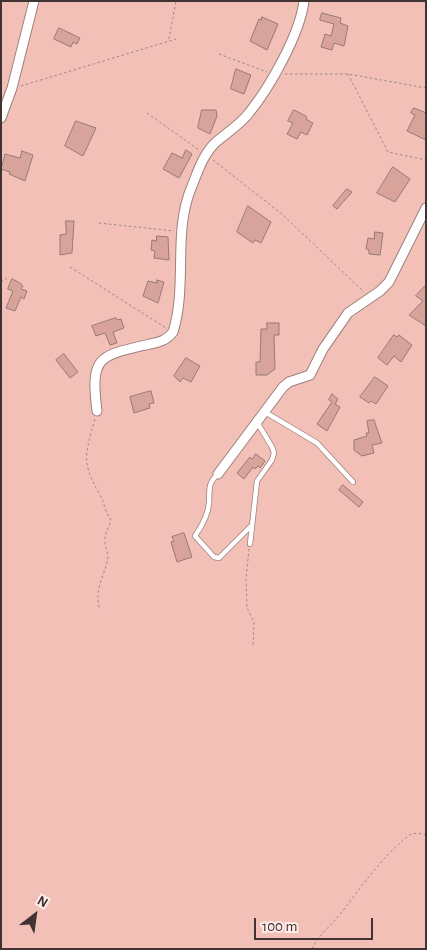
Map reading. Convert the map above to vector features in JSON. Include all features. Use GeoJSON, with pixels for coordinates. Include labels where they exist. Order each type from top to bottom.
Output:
{"type":"FeatureCollection","features":[{"type":"Feature","properties":{"kind":"street"},"geometry":{"type":"LineString","coordinates":[[1,118],[12,88],[34,1]]}},
{"type":"Feature","properties":{"kind":"street"},"geometry":{"type":"LineString","coordinates":[[97,411],[93,382],[94,374],[101,361],[115,352],[160,342],[168,338],[173,332],[182,272],[182,214],[185,204],[206,155],[250,112],[273,74],[297,30],[304,1]]}},
{"type":"Feature","properties":{"kind":"street"},"geometry":{"type":"LineString","coordinates":[[218,474],[289,382],[310,375],[332,333],[348,313],[380,291],[397,270],[426,208]]}},
{"type":"Feature","properties":{"kind":"lane"},"geometry":{"type":"LineString","coordinates":[[265,412],[317,443],[353,482]]}},
{"type":"Feature","properties":{"kind":"lane"},"geometry":{"type":"LineString","coordinates":[[250,544],[257,481],[272,460],[274,453],[257,422]]}},
{"type":"Feature","properties":{"kind":"lane"},"geometry":{"type":"LineString","coordinates":[[218,474],[211,480],[208,490],[209,504],[204,524],[195,536],[214,557],[219,558],[252,525]]}},
{"type":"Feature","properties":{"kind":"path"},"geometry":{"type":"LineString","coordinates":[[169,40],[176,1]]}},
{"type":"Feature","properties":{"kind":"path"},"geometry":{"type":"LineString","coordinates":[[12,88],[176,39]]}},
{"type":"Feature","properties":{"kind":"path"},"geometry":{"type":"LineString","coordinates":[[219,54],[273,74],[348,74],[426,88]]}},
{"type":"Feature","properties":{"kind":"path"},"geometry":{"type":"LineString","coordinates":[[348,74],[388,152],[426,160]]}},
{"type":"Feature","properties":{"kind":"path"},"geometry":{"type":"LineString","coordinates":[[147,113],[206,155],[283,215],[369,298]]}},
{"type":"Feature","properties":{"kind":"path"},"geometry":{"type":"LineString","coordinates":[[99,223],[182,232]]}},
{"type":"Feature","properties":{"kind":"path"},"geometry":{"type":"LineString","coordinates":[[70,267],[173,332]]}},
{"type":"Feature","properties":{"kind":"path"},"geometry":{"type":"LineString","coordinates":[[1,282],[8,278]]}},
{"type":"Feature","properties":{"kind":"path"},"geometry":{"type":"LineString","coordinates":[[97,411],[86,453],[89,476],[101,496],[103,509],[111,520],[109,529],[105,533],[104,544],[108,555],[105,575],[98,587],[97,601],[100,610]]}},
{"type":"Feature","properties":{"kind":"path"},"geometry":{"type":"LineString","coordinates":[[250,544],[246,579],[247,608],[254,622],[253,647]]}},
{"type":"Feature","properties":{"kind":"path"},"geometry":{"type":"LineString","coordinates":[[312,949],[319,936],[341,914],[376,866],[408,836],[420,833],[426,835]]}},
{"type":"Feature","properties":{"kind":"shaded area"},"geometry":{"type":"Polygon","coordinates":[[[1,1],[426,1],[426,949],[1,949],[1,1]]]}},
{"type":"Feature","properties":{"kind":"building"},"geometry":{"type":"Polygon","coordinates":[[[322,13],[341,18],[340,23],[348,26],[344,46],[334,43],[332,50],[321,47],[325,34],[331,36],[334,24],[320,20],[322,13]]]}},
{"type":"Feature","properties":{"kind":"building"},"geometry":{"type":"Polygon","coordinates":[[[262,17],[278,24],[267,50],[250,41],[259,19],[261,20],[262,17]]]}},
{"type":"Feature","properties":{"kind":"building"},"geometry":{"type":"Polygon","coordinates":[[[59,28],[80,38],[77,44],[73,42],[71,47],[54,39],[59,28]]]}},
{"type":"Feature","properties":{"kind":"building"},"geometry":{"type":"Polygon","coordinates":[[[236,69],[251,75],[244,94],[231,89],[236,69]]]}},
{"type":"Feature","properties":{"kind":"building"},"geometry":{"type":"Polygon","coordinates":[[[414,108],[426,113],[426,140],[407,131],[415,115],[411,113],[414,108]]]}},
{"type":"Feature","properties":{"kind":"building"},"geometry":{"type":"Polygon","coordinates":[[[202,110],[216,110],[217,116],[210,134],[198,128],[202,110]]]}},
{"type":"Feature","properties":{"kind":"building"},"geometry":{"type":"Polygon","coordinates":[[[294,110],[306,116],[307,120],[313,123],[307,135],[301,132],[297,139],[287,134],[293,123],[288,121],[294,110]]]}},
{"type":"Feature","properties":{"kind":"building"},"geometry":{"type":"Polygon","coordinates":[[[76,121],[96,128],[83,156],[65,146],[76,121]]]}},
{"type":"Feature","properties":{"kind":"building"},"geometry":{"type":"Polygon","coordinates":[[[186,150],[192,154],[179,178],[163,169],[172,153],[182,158],[186,150]]]}},
{"type":"Feature","properties":{"kind":"building"},"geometry":{"type":"Polygon","coordinates":[[[22,151],[33,155],[25,181],[1,169],[5,154],[20,158],[22,151]]]}},
{"type":"Feature","properties":{"kind":"building"},"geometry":{"type":"Polygon","coordinates":[[[393,167],[410,179],[395,202],[377,193],[393,167]]]}},
{"type":"Feature","properties":{"kind":"building"},"geometry":{"type":"Polygon","coordinates":[[[347,189],[352,192],[337,209],[333,206],[347,189]]]}},
{"type":"Feature","properties":{"kind":"building"},"geometry":{"type":"Polygon","coordinates":[[[248,206],[271,222],[261,243],[255,240],[253,243],[237,232],[248,206]]]}},
{"type":"Feature","properties":{"kind":"building"},"geometry":{"type":"Polygon","coordinates":[[[66,221],[74,221],[72,253],[60,255],[60,235],[66,234],[66,221]]]}},
{"type":"Feature","properties":{"kind":"building"},"geometry":{"type":"Polygon","coordinates":[[[375,232],[383,233],[380,255],[369,254],[369,250],[366,249],[368,238],[374,239],[375,232]]]}},
{"type":"Feature","properties":{"kind":"building"},"geometry":{"type":"Polygon","coordinates":[[[157,236],[168,237],[169,260],[154,258],[155,251],[151,250],[152,240],[156,241],[157,236]]]}},
{"type":"Feature","properties":{"kind":"building"},"geometry":{"type":"Polygon","coordinates":[[[12,279],[23,286],[21,289],[27,291],[24,299],[21,297],[15,311],[6,308],[13,291],[8,289],[12,279]]]}},
{"type":"Feature","properties":{"kind":"building"},"geometry":{"type":"Polygon","coordinates":[[[157,280],[164,282],[158,303],[143,296],[148,281],[157,283],[157,280]]]}},
{"type":"Feature","properties":{"kind":"building"},"geometry":{"type":"Polygon","coordinates":[[[426,285],[426,326],[409,315],[423,301],[416,296],[426,285]]]}},
{"type":"Feature","properties":{"kind":"building"},"geometry":{"type":"Polygon","coordinates":[[[116,318],[117,320],[121,319],[124,328],[113,332],[117,343],[110,345],[105,333],[96,336],[92,326],[116,318]]]}},
{"type":"Feature","properties":{"kind":"building"},"geometry":{"type":"Polygon","coordinates":[[[267,323],[279,323],[279,335],[274,335],[275,369],[267,375],[256,375],[256,362],[260,362],[261,329],[267,329],[267,323]]]}},
{"type":"Feature","properties":{"kind":"building"},"geometry":{"type":"Polygon","coordinates":[[[394,335],[397,337],[399,335],[412,345],[401,362],[394,356],[387,365],[378,358],[394,335]]]}},
{"type":"Feature","properties":{"kind":"building"},"geometry":{"type":"Polygon","coordinates":[[[64,354],[78,372],[70,378],[56,360],[64,354]]]}},
{"type":"Feature","properties":{"kind":"building"},"geometry":{"type":"Polygon","coordinates":[[[186,358],[200,366],[191,382],[183,378],[180,382],[174,376],[186,358]]]}},
{"type":"Feature","properties":{"kind":"building"},"geometry":{"type":"Polygon","coordinates":[[[375,377],[388,386],[376,404],[371,401],[369,403],[360,397],[375,377]]]}},
{"type":"Feature","properties":{"kind":"building"},"geometry":{"type":"Polygon","coordinates":[[[151,391],[154,403],[149,404],[150,408],[134,413],[130,397],[151,391]]]}},
{"type":"Feature","properties":{"kind":"building"},"geometry":{"type":"Polygon","coordinates":[[[332,394],[338,399],[335,404],[340,407],[327,431],[317,424],[332,402],[329,400],[332,394]]]}},
{"type":"Feature","properties":{"kind":"building"},"geometry":{"type":"Polygon","coordinates":[[[374,420],[382,443],[372,445],[374,453],[362,456],[354,450],[354,440],[367,436],[366,433],[369,433],[367,421],[374,420]]]}},
{"type":"Feature","properties":{"kind":"building"},"geometry":{"type":"Polygon","coordinates":[[[256,454],[265,461],[260,468],[258,466],[255,469],[253,467],[244,479],[237,473],[250,457],[252,459],[256,454]]]}},
{"type":"Feature","properties":{"kind":"building"},"geometry":{"type":"Polygon","coordinates":[[[343,485],[363,502],[359,507],[339,490],[343,485]]]}},
{"type":"Feature","properties":{"kind":"building"},"geometry":{"type":"Polygon","coordinates":[[[184,533],[192,557],[177,562],[171,542],[174,541],[172,537],[184,533]]]}}]}
